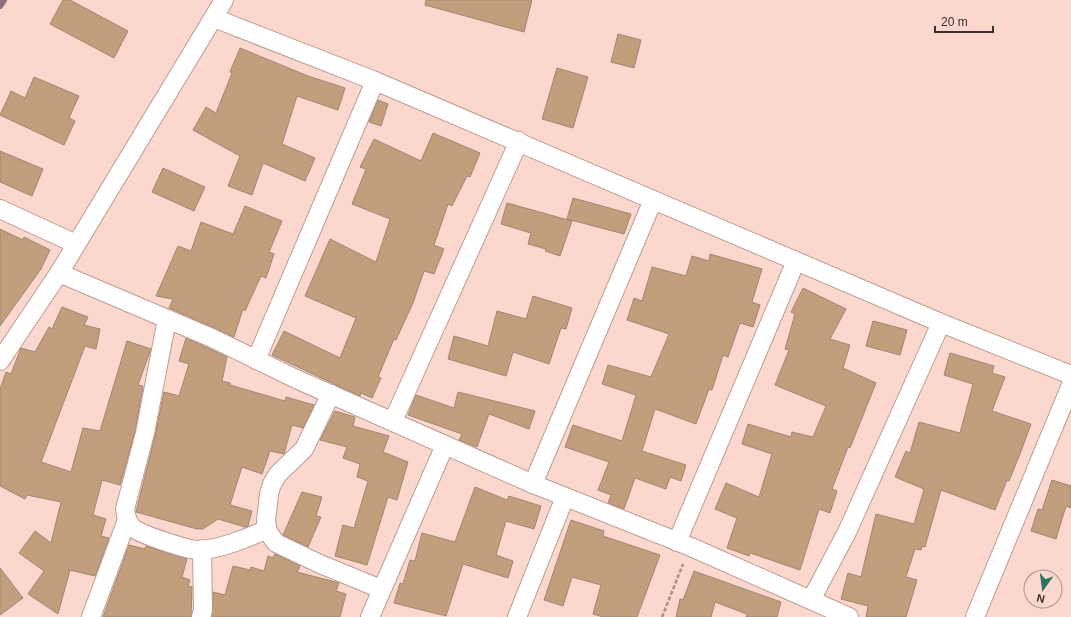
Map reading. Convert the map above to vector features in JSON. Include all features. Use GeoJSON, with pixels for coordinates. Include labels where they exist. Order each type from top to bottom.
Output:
{"type":"FeatureCollection","features":[{"type":"Feature","properties":{"kind":"street"},"geometry":{"type":"LineString","coordinates":[[0,361],[59,273],[224,0]]}},
{"type":"Feature","properties":{"kind":"street"},"geometry":{"type":"LineString","coordinates":[[214,18],[375,81],[940,323],[1071,375]]}},
{"type":"Feature","properties":{"kind":"street"},"geometry":{"type":"LineString","coordinates":[[256,360],[375,81]]}},
{"type":"Feature","properties":{"kind":"street"},"geometry":{"type":"LineString","coordinates":[[392,421],[519,142]]}},
{"type":"Feature","properties":{"kind":"street"},"geometry":{"type":"LineString","coordinates":[[533,484],[653,200]]}},
{"type":"Feature","properties":{"kind":"street"},"geometry":{"type":"LineString","coordinates":[[0,209],[76,244]]}},
{"type":"Feature","properties":{"kind":"street"},"geometry":{"type":"LineString","coordinates":[[684,544],[796,261]]}},
{"type":"Feature","properties":{"kind":"street"},"geometry":{"type":"LineString","coordinates":[[59,273],[167,319],[533,484],[684,544],[849,617]]}},
{"type":"Feature","properties":{"kind":"street"},"geometry":{"type":"LineString","coordinates":[[167,319],[145,433],[125,509],[127,520],[133,528],[146,535],[197,550],[240,540],[267,529]]}},
{"type":"Feature","properties":{"kind":"street"},"geometry":{"type":"LineString","coordinates":[[811,600],[847,532],[940,323]]}},
{"type":"Feature","properties":{"kind":"street"},"geometry":{"type":"LineString","coordinates":[[975,617],[1071,385]]}},
{"type":"Feature","properties":{"kind":"street"},"geometry":{"type":"LineString","coordinates":[[331,394],[304,449],[278,474],[272,484],[269,494],[266,521],[267,529],[276,543],[381,589]]}},
{"type":"Feature","properties":{"kind":"street"},"geometry":{"type":"LineString","coordinates":[[370,617],[445,445]]}},
{"type":"Feature","properties":{"kind":"street"},"geometry":{"type":"LineString","coordinates":[[517,617],[566,498]]}},
{"type":"Feature","properties":{"kind":"street"},"geometry":{"type":"LineString","coordinates":[[91,617],[127,520]]}},
{"type":"Feature","properties":{"kind":"street"},"geometry":{"type":"LineString","coordinates":[[201,617],[202,549]]}},
{"type":"Feature","properties":{"kind":"path"},"geometry":{"type":"LineString","coordinates":[[662,617],[684,544]]}},
{"type":"Feature","properties":{"kind":"building"},"geometry":{"type":"Polygon","coordinates":[[[63,0],[70,0],[128,31],[114,58],[50,24],[63,0]]]}},
{"type":"Feature","properties":{"kind":"building"},"geometry":{"type":"Polygon","coordinates":[[[426,0],[532,0],[524,32],[425,5],[426,0]]]}},
{"type":"Feature","properties":{"kind":"building"},"geometry":{"type":"Polygon","coordinates":[[[618,34],[641,40],[634,68],[611,62],[618,34]]]}},
{"type":"Feature","properties":{"kind":"building"},"geometry":{"type":"Polygon","coordinates":[[[240,48],[308,76],[345,88],[338,110],[297,96],[282,144],[315,158],[305,181],[263,163],[252,195],[228,186],[240,156],[193,130],[206,107],[216,113],[240,48]]]}},
{"type":"Feature","properties":{"kind":"building"},"geometry":{"type":"Polygon","coordinates":[[[557,68],[588,77],[573,128],[542,119],[557,68]]]}},
{"type":"Feature","properties":{"kind":"building"},"geometry":{"type":"Polygon","coordinates":[[[34,77],[79,96],[69,118],[75,121],[64,145],[0,115],[11,91],[25,98],[34,77]]]}},
{"type":"Feature","properties":{"kind":"building"},"geometry":{"type":"Polygon","coordinates":[[[378,100],[388,104],[381,126],[369,122],[378,100]]]}},
{"type":"Feature","properties":{"kind":"building"},"geometry":{"type":"Polygon","coordinates":[[[433,133],[480,153],[470,177],[467,176],[452,206],[448,204],[434,245],[444,249],[434,274],[424,271],[413,303],[396,340],[394,339],[378,377],[381,378],[372,398],[361,393],[360,396],[272,355],[284,331],[340,358],[356,318],[305,296],[330,239],[376,262],[390,219],[352,204],[366,169],[360,167],[374,139],[421,161],[433,133]]]}},
{"type":"Feature","properties":{"kind":"building"},"geometry":{"type":"Polygon","coordinates":[[[0,151],[43,169],[32,196],[0,182],[0,151]]]}},
{"type":"Feature","properties":{"kind":"building"},"geometry":{"type":"Polygon","coordinates":[[[163,168],[205,187],[194,211],[152,192],[163,168]]]}},
{"type":"Feature","properties":{"kind":"building"},"geometry":{"type":"Polygon","coordinates":[[[573,198],[631,214],[624,234],[567,219],[573,198]]]}},
{"type":"Feature","properties":{"kind":"building"},"geometry":{"type":"Polygon","coordinates":[[[507,203],[572,221],[560,256],[545,251],[546,249],[528,244],[531,233],[501,224],[507,203]]]}},
{"type":"Feature","properties":{"kind":"building"},"geometry":{"type":"Polygon","coordinates":[[[245,206],[282,221],[269,252],[274,254],[266,278],[261,276],[245,311],[243,309],[234,337],[169,308],[173,299],[156,296],[178,246],[191,251],[201,222],[233,234],[245,206]]]}},
{"type":"Feature","properties":{"kind":"building"},"geometry":{"type":"Polygon","coordinates":[[[0,229],[23,240],[24,237],[50,250],[41,269],[0,326],[0,229]]]}},
{"type":"Feature","properties":{"kind":"building"},"geometry":{"type":"Polygon","coordinates":[[[710,254],[762,269],[752,302],[760,305],[753,327],[740,323],[728,357],[723,355],[712,390],[709,389],[696,424],[655,409],[642,451],[686,465],[681,481],[670,477],[666,489],[635,478],[624,509],[608,503],[611,495],[598,490],[609,462],[565,447],[573,425],[622,441],[636,395],[602,384],[608,365],[651,377],[669,334],[627,320],[634,298],[642,301],[652,267],[686,276],[692,256],[709,261],[710,254]]]}},
{"type":"Feature","properties":{"kind":"building"},"geometry":{"type":"Polygon","coordinates":[[[803,288],[846,309],[830,339],[850,345],[843,368],[876,383],[850,448],[848,447],[832,489],[837,491],[830,513],[819,509],[800,570],[750,553],[749,556],[727,548],[737,518],[715,509],[726,483],[759,497],[772,454],[742,444],[748,424],[791,437],[792,432],[813,437],[826,406],[775,385],[789,350],[785,349],[795,314],[791,312],[803,288]]]}},
{"type":"Feature","properties":{"kind":"building"},"geometry":{"type":"Polygon","coordinates":[[[533,296],[572,308],[566,329],[561,328],[549,364],[513,352],[506,376],[448,359],[454,336],[488,346],[497,311],[526,319],[533,296]]]}},
{"type":"Feature","properties":{"kind":"building"},"geometry":{"type":"Polygon","coordinates":[[[62,307],[88,317],[84,325],[100,329],[96,349],[85,346],[41,462],[71,472],[83,428],[100,431],[127,341],[151,349],[138,385],[143,386],[135,431],[120,485],[102,480],[93,515],[106,519],[101,536],[109,538],[95,576],[70,570],[58,614],[28,594],[44,571],[19,553],[35,531],[51,543],[61,502],[27,495],[25,499],[0,486],[0,389],[6,372],[11,374],[21,348],[35,352],[49,327],[52,329],[62,307]]]}},
{"type":"Feature","properties":{"kind":"building"},"geometry":{"type":"Polygon","coordinates":[[[873,321],[907,330],[900,355],[866,346],[873,321]]]}},
{"type":"Feature","properties":{"kind":"building"},"geometry":{"type":"Polygon","coordinates":[[[186,338],[227,357],[222,381],[230,383],[230,385],[285,401],[286,397],[314,405],[303,428],[292,425],[284,454],[270,451],[262,474],[242,467],[230,505],[252,511],[248,526],[245,527],[218,519],[203,529],[197,529],[136,512],[155,436],[164,392],[179,396],[189,364],[179,361],[186,338]]]}},
{"type":"Feature","properties":{"kind":"building"},"geometry":{"type":"Polygon","coordinates":[[[950,353],[994,366],[992,373],[1005,377],[992,411],[1031,424],[1009,481],[1007,480],[995,510],[941,490],[925,547],[922,546],[921,550],[915,549],[906,577],[917,580],[906,617],[866,617],[868,606],[841,599],[848,573],[861,577],[876,514],[914,524],[924,489],[895,477],[906,451],[910,453],[919,422],[960,433],[973,384],[944,375],[950,353]]]}},
{"type":"Feature","properties":{"kind":"building"},"geometry":{"type":"Polygon","coordinates":[[[458,392],[535,411],[529,429],[489,414],[477,447],[459,440],[462,434],[408,415],[416,395],[454,408],[458,392]]]}},
{"type":"Feature","properties":{"kind":"building"},"geometry":{"type":"Polygon","coordinates":[[[335,411],[355,417],[353,426],[389,436],[383,452],[408,462],[397,500],[388,497],[367,565],[335,556],[343,525],[354,528],[368,481],[357,477],[360,464],[343,458],[347,447],[320,440],[335,411]]]}},
{"type":"Feature","properties":{"kind":"building"},"geometry":{"type":"Polygon","coordinates":[[[1052,480],[1071,486],[1071,508],[1066,506],[1056,539],[1031,531],[1038,509],[1042,510],[1052,480]]]}},
{"type":"Feature","properties":{"kind":"building"},"geometry":{"type":"Polygon","coordinates":[[[475,487],[507,500],[509,496],[541,506],[534,529],[506,521],[496,555],[513,561],[508,578],[463,564],[446,616],[394,603],[400,583],[403,584],[410,560],[415,561],[422,533],[455,542],[475,487]]]}},
{"type":"Feature","properties":{"kind":"building"},"geometry":{"type":"Polygon","coordinates":[[[302,492],[322,497],[316,516],[321,517],[308,547],[283,535],[302,492]]]}},
{"type":"Feature","properties":{"kind":"building"},"geometry":{"type":"Polygon","coordinates":[[[571,520],[604,531],[603,536],[660,555],[637,617],[603,617],[593,614],[601,585],[572,577],[563,606],[544,600],[571,520]]]}},
{"type":"Feature","properties":{"kind":"building"},"geometry":{"type":"Polygon","coordinates":[[[129,545],[145,549],[146,546],[187,559],[182,577],[190,580],[188,586],[192,587],[191,617],[103,617],[129,545]]]}},
{"type":"Feature","properties":{"kind":"building"},"geometry":{"type":"Polygon","coordinates":[[[275,554],[300,566],[297,572],[339,583],[336,591],[346,594],[340,617],[212,617],[213,592],[225,595],[233,566],[250,570],[251,567],[264,571],[268,556],[273,558],[275,554]]]}},
{"type":"Feature","properties":{"kind":"building"},"geometry":{"type":"Polygon","coordinates":[[[0,568],[23,598],[0,615],[0,568]]]}},
{"type":"Feature","properties":{"kind":"building"},"geometry":{"type":"Polygon","coordinates":[[[694,571],[781,602],[777,617],[746,617],[747,614],[715,602],[711,617],[676,617],[680,599],[683,600],[694,571]]]}},
{"type":"Feature","properties":{"kind":"waterway"},"geometry":{"type":"LineString","coordinates":[[0,6],[4,0]]}}]}
